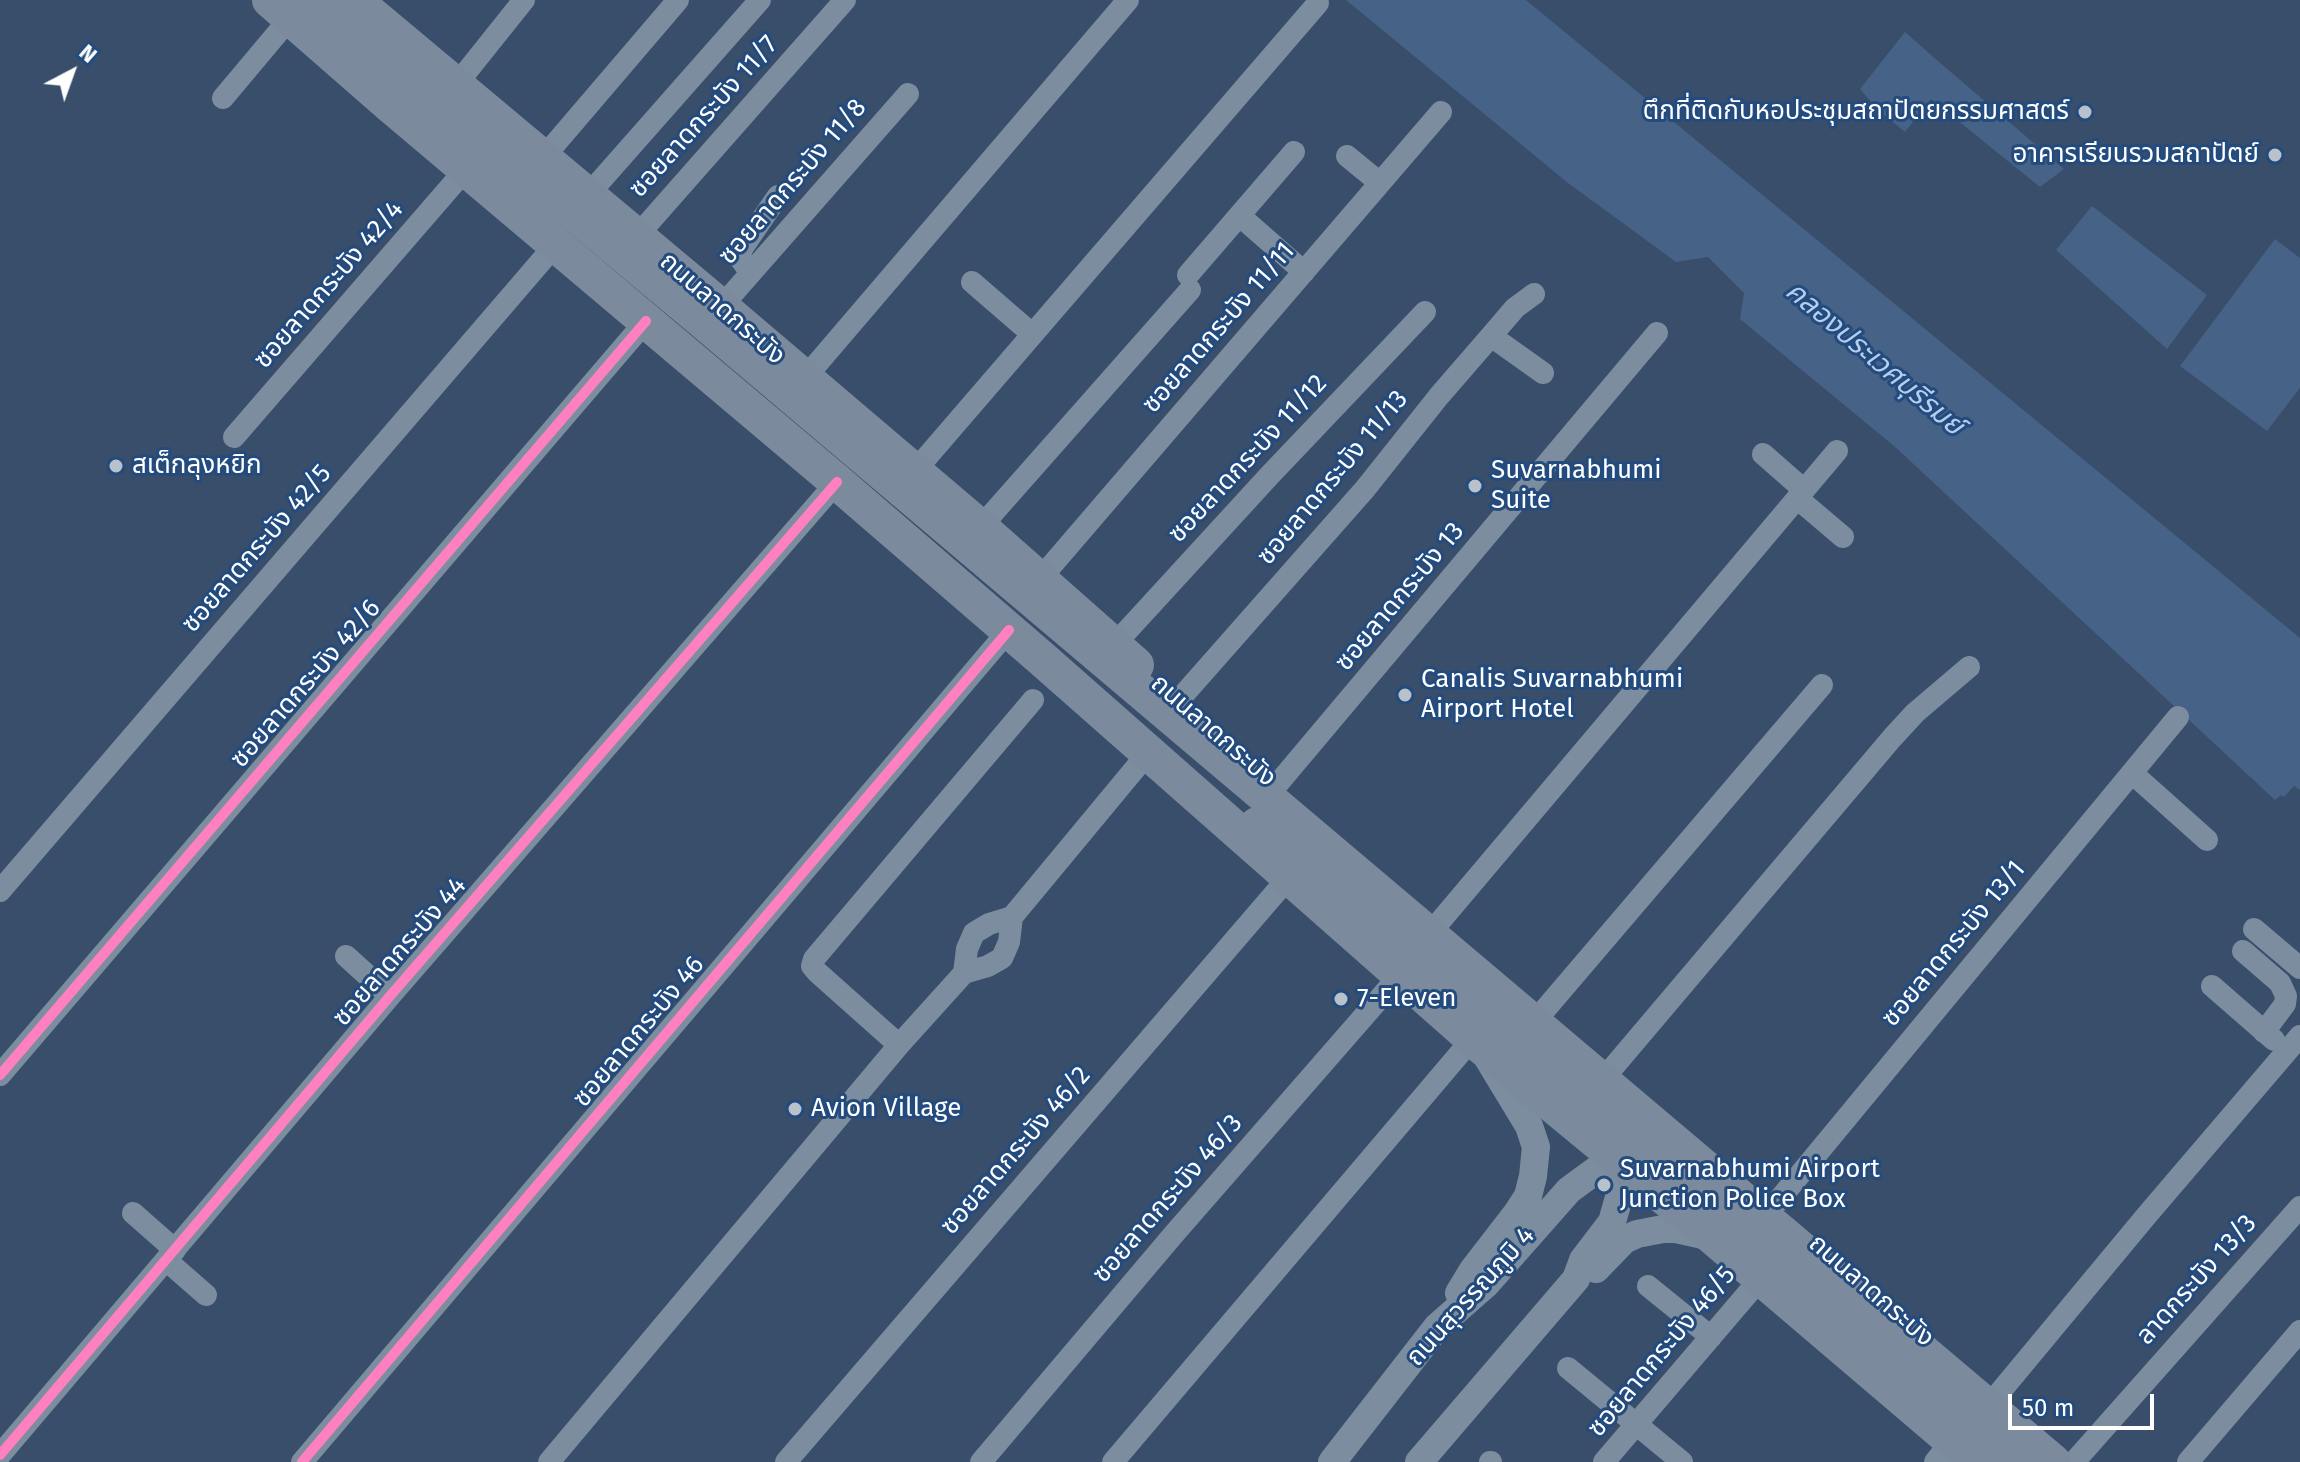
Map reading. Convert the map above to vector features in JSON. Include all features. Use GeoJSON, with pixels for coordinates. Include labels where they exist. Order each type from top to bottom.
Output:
{"type":"FeatureCollection","features":[{"type":"Feature","properties":{"kind":"main road","name":"ถนนลาดกระบัง"},"geometry":{"type":"LineString","coordinates":[[369,4],[456,85],[982,529],[1437,925],[2073,1462]]}},
{"type":"Feature","properties":{"kind":"main road"},"geometry":{"type":"LineString","coordinates":[[289,6],[325,48],[1009,630],[1476,1041],[1626,1161],[1761,1278],[1955,1455]]}},
{"type":"Feature","properties":{"kind":"main road"},"geometry":{"type":"LineString","coordinates":[[289,6],[535,181],[2053,1462]]}},
{"type":"Feature","properties":{"kind":"main road"},"geometry":{"type":"LineString","coordinates":[[325,48],[391,82],[564,220],[1007,601],[1203,779],[2013,1462]]}},
{"type":"Feature","properties":{"kind":"street"},"geometry":{"type":"LineString","coordinates":[[456,85],[524,0]]}},
{"type":"Feature","properties":{"kind":"street"},"geometry":{"type":"LineString","coordinates":[[543,158],[678,0]]}},
{"type":"Feature","properties":{"kind":"street"},"geometry":{"type":"LineString","coordinates":[[588,195],[760,0]]}},
{"type":"Feature","properties":{"kind":"street","name":"ซอยลาดกระบัง 11/7"},"geometry":{"type":"LineString","coordinates":[[637,236],[845,0]]}},
{"type":"Feature","properties":{"kind":"street"},"geometry":{"type":"LineString","coordinates":[[804,379],[1128,0]]}},
{"type":"Feature","properties":{"kind":"street"},"geometry":{"type":"LineString","coordinates":[[914,472],[1318,3]]}},
{"type":"Feature","properties":{"kind":"street"},"geometry":{"type":"LineString","coordinates":[[223,98],[289,6]]}},
{"type":"Feature","properties":{"kind":"street","name":"ซอยลาดกระบัง 11/8"},"geometry":{"type":"LineString","coordinates":[[721,307],[908,94]]}},
{"type":"Feature","properties":{"kind":"street","name":"ซอยลาดกระบัง 11/11"},"geometry":{"type":"LineString","coordinates":[[1039,580],[1441,112]]}},
{"type":"Feature","properties":{"kind":"street"},"geometry":{"type":"LineString","coordinates":[[982,529],[1189,283],[1294,152]]}},
{"type":"Feature","properties":{"kind":"street"},"geometry":{"type":"LineString","coordinates":[[1347,156],[1380,183]]}},
{"type":"Feature","properties":{"kind":"street","name":"ซอยลาดกระบัง 42/4"},"geometry":{"type":"LineString","coordinates":[[234,437],[466,169]]}},
{"type":"Feature","properties":{"kind":"street"},"geometry":{"type":"LineString","coordinates":[[751,273],[739,257],[778,196]]}},
{"type":"Feature","properties":{"kind":"street"},"geometry":{"type":"LineString","coordinates":[[1240,216],[1304,272]]}},
{"type":"Feature","properties":{"kind":"street","name":"ซอยลาดกระบัง 42/5"},"geometry":{"type":"LineString","coordinates":[[0,891],[556,244]]}},
{"type":"Feature","properties":{"kind":"street"},"geometry":{"type":"LineString","coordinates":[[972,282],[1032,334]]}},
{"type":"Feature","properties":{"kind":"street","name":"ซอยลาดกระบัง 11/13"},"geometry":{"type":"LineString","coordinates":[[1178,701],[1365,489],[1515,308],[1534,294]]}},
{"type":"Feature","properties":{"kind":"street","name":"ซอยลาดกระบัง 11/12"},"geometry":{"type":"LineString","coordinates":[[1114,645],[1425,312]]}},
{"type":"Feature","properties":{"kind":"street","name":"ซอยลาดกระบัง 42/6"},"geometry":{"type":"LineString","coordinates":[[0,1075],[646,321]]}},
{"type":"Feature","properties":{"kind":"street","name":"ซอยลาดกระบัง 13"},"geometry":{"type":"LineString","coordinates":[[1276,786],[1657,333]]}},
{"type":"Feature","properties":{"kind":"street"},"geometry":{"type":"LineString","coordinates":[[1491,336],[1543,373]]}},
{"type":"Feature","properties":{"kind":"street"},"geometry":{"type":"LineString","coordinates":[[1437,925],[1837,451]]}},
{"type":"Feature","properties":{"kind":"street"},"geometry":{"type":"LineString","coordinates":[[1763,454],[1843,537]]}},
{"type":"Feature","properties":{"kind":"street","name":"ซอยลาดกระบัง 44"},"geometry":{"type":"LineString","coordinates":[[0,1455],[390,996],[837,482]]}},
{"type":"Feature","properties":{"kind":"street","name":"ซอยลาดกระบัง 46"},"geometry":{"type":"LineString","coordinates":[[302,1462],[1009,630]]}},
{"type":"Feature","properties":{"kind":"street"},"geometry":{"type":"LineString","coordinates":[[1419,1462],[1576,1279],[1583,1260],[1612,1222],[1636,1127],[1620,1079],[1892,738],[1936,693],[1969,667]]}},
{"type":"Feature","properties":{"kind":"street"},"geometry":{"type":"LineString","coordinates":[[1542,1013],[1822,685]]}},
{"type":"Feature","properties":{"kind":"street"},"geometry":{"type":"LineString","coordinates":[[899,1045],[817,972],[812,966],[814,959],[1033,700]]}},
{"type":"Feature","properties":{"kind":"street","name":"ซอยลาดกระบัง 13/1"},"geometry":{"type":"LineString","coordinates":[[1762,1197],[2178,717]]}},
{"type":"Feature","properties":{"kind":"street"},"geometry":{"type":"LineString","coordinates":[[549,1462],[899,1045],[964,973],[1002,958],[1009,942],[1012,917],[1148,753]]}},
{"type":"Feature","properties":{"kind":"street"},"geometry":{"type":"LineString","coordinates":[[2132,773],[2207,840]]}},
{"type":"Feature","properties":{"kind":"street","name":"ซอยลาดกระบัง 46/2"},"geometry":{"type":"LineString","coordinates":[[786,1462],[1289,877]]}},
{"type":"Feature","properties":{"kind":"street"},"geometry":{"type":"LineString","coordinates":[[964,973],[967,949],[974,933],[989,924],[1012,917]]}},
{"type":"Feature","properties":{"kind":"street"},"geometry":{"type":"LineString","coordinates":[[2254,929],[2300,968]]}},
{"type":"Feature","properties":{"kind":"street"},"geometry":{"type":"LineString","coordinates":[[2243,951],[2285,989],[2285,1004],[2264,1032]]}},
{"type":"Feature","properties":{"kind":"street"},"geometry":{"type":"LineString","coordinates":[[346,956],[390,996]]}},
{"type":"Feature","properties":{"kind":"street","name":"ซอยลาดกระบัง 46/3"},"geometry":{"type":"LineString","coordinates":[[981,1462],[1400,975]]}},
{"type":"Feature","properties":{"kind":"street"},"geometry":{"type":"LineString","coordinates":[[1995,1398],[2293,1044],[2264,1032],[2212,986]]}},
{"type":"Feature","properties":{"kind":"street"},"geometry":{"type":"LineString","coordinates":[[1113,1462],[1476,1041],[1529,1126],[1536,1147],[1533,1176],[1528,1196],[1473,1270],[1437,1327]]}},
{"type":"Feature","properties":{"kind":"street","name":"ถนนสุวรรณภูมิ 4"},"geometry":{"type":"LineString","coordinates":[[1332,1462],[1437,1327],[1486,1284],[1569,1190],[1595,1171],[1656,1152],[1682,1156],[1762,1197]]}},
{"type":"Feature","properties":{"kind":"street","name":"ลาดกระบัง 13/3"},"geometry":{"type":"LineString","coordinates":[[2073,1462],[2300,1207]]}},
{"type":"Feature","properties":{"kind":"street"},"geometry":{"type":"LineString","coordinates":[[133,1213],[206,1295]]}},
{"type":"Feature","properties":{"kind":"street"},"geometry":{"type":"LineString","coordinates":[[1576,1279],[1596,1268],[1624,1240],[1637,1234],[1676,1229],[1713,1237]]}},
{"type":"Feature","properties":{"kind":"street","name":"ซอยลาดกระบัง 46/5"},"geometry":{"type":"LineString","coordinates":[[1604,1462],[1761,1278]]}},
{"type":"Feature","properties":{"kind":"street"},"geometry":{"type":"LineString","coordinates":[[1648,1286],[1711,1337]]}},
{"type":"Feature","properties":{"kind":"street"},"geometry":{"type":"LineString","coordinates":[[2188,1462],[2300,1331]]}},
{"type":"Feature","properties":{"kind":"street"},"geometry":{"type":"LineString","coordinates":[[1568,1368],[1682,1462]]}},
{"type":"Feature","properties":{"kind":"water","name":"คลองประเวศบุรีรมย์"},"geometry":{"type":"Polygon","coordinates":[[[1346,0],[1526,0],[2300,638],[2300,790],[2294,786],[2284,797],[2281,795],[2275,800],[1894,446],[1740,319],[1744,293],[1708,257],[1676,262],[1568,183],[1346,0]]]}},
{"type":"Feature","properties":{"kind":"water"},"geometry":{"type":"Polygon","coordinates":[[[1905,32],[2064,169],[2040,187],[1931,99],[1905,132],[1878,110],[1860,89],[1905,32]]]}},
{"type":"Feature","properties":{"kind":"water"},"geometry":{"type":"Polygon","coordinates":[[[2092,206],[2207,295],[2167,349],[2056,250],[2092,206]]]}},
{"type":"Feature","properties":{"kind":"water"},"geometry":{"type":"Polygon","coordinates":[[[2275,239],[2300,258],[2300,388],[2267,431],[2180,366],[2275,239]]]}},
{"type":"Feature","properties":{"kind":"cycle path"},"geometry":{"type":"LineString","coordinates":[[0,1075],[646,321]]}},
{"type":"Feature","properties":{"kind":"cycle path"},"geometry":{"type":"LineString","coordinates":[[0,1455],[390,996],[837,482]]}},
{"type":"Feature","properties":{"kind":"cycle path"},"geometry":{"type":"LineString","coordinates":[[302,1462],[1009,630]]}},
{"type":"Feature","properties":{"kind":"place","name":"ตึกที่ติดกับหอประชุมสถาปัตยกรรมศาสตร์"},"geometry":{"type":"Point","coordinates":[2085,112]}},
{"type":"Feature","properties":{"kind":"place","name":"อาคารเรียนรวมสถาปัตย์"},"geometry":{"type":"Point","coordinates":[2275,155]}},
{"type":"Feature","properties":{"kind":"place","name":"สเต็กลุงหยิก"},"geometry":{"type":"Point","coordinates":[116,466]}},
{"type":"Feature","properties":{"kind":"place","name":"Suvarnabhumi Suite"},"geometry":{"type":"Point","coordinates":[1475,486]}},
{"type":"Feature","properties":{"kind":"place","name":"Canalis Suvarnabhumi Airport Hotel"},"geometry":{"type":"Point","coordinates":[1405,695]}},
{"type":"Feature","properties":{"kind":"place","name":"7-Eleven"},"geometry":{"type":"Point","coordinates":[1341,999]}},
{"type":"Feature","properties":{"kind":"place","name":"Avion Village"},"geometry":{"type":"Point","coordinates":[795,1109]}},
{"type":"Feature","properties":{"kind":"place","name":"Suvarnabhumi Airport Junction Police Box"},"geometry":{"type":"Point","coordinates":[1604,1185]}}]}
